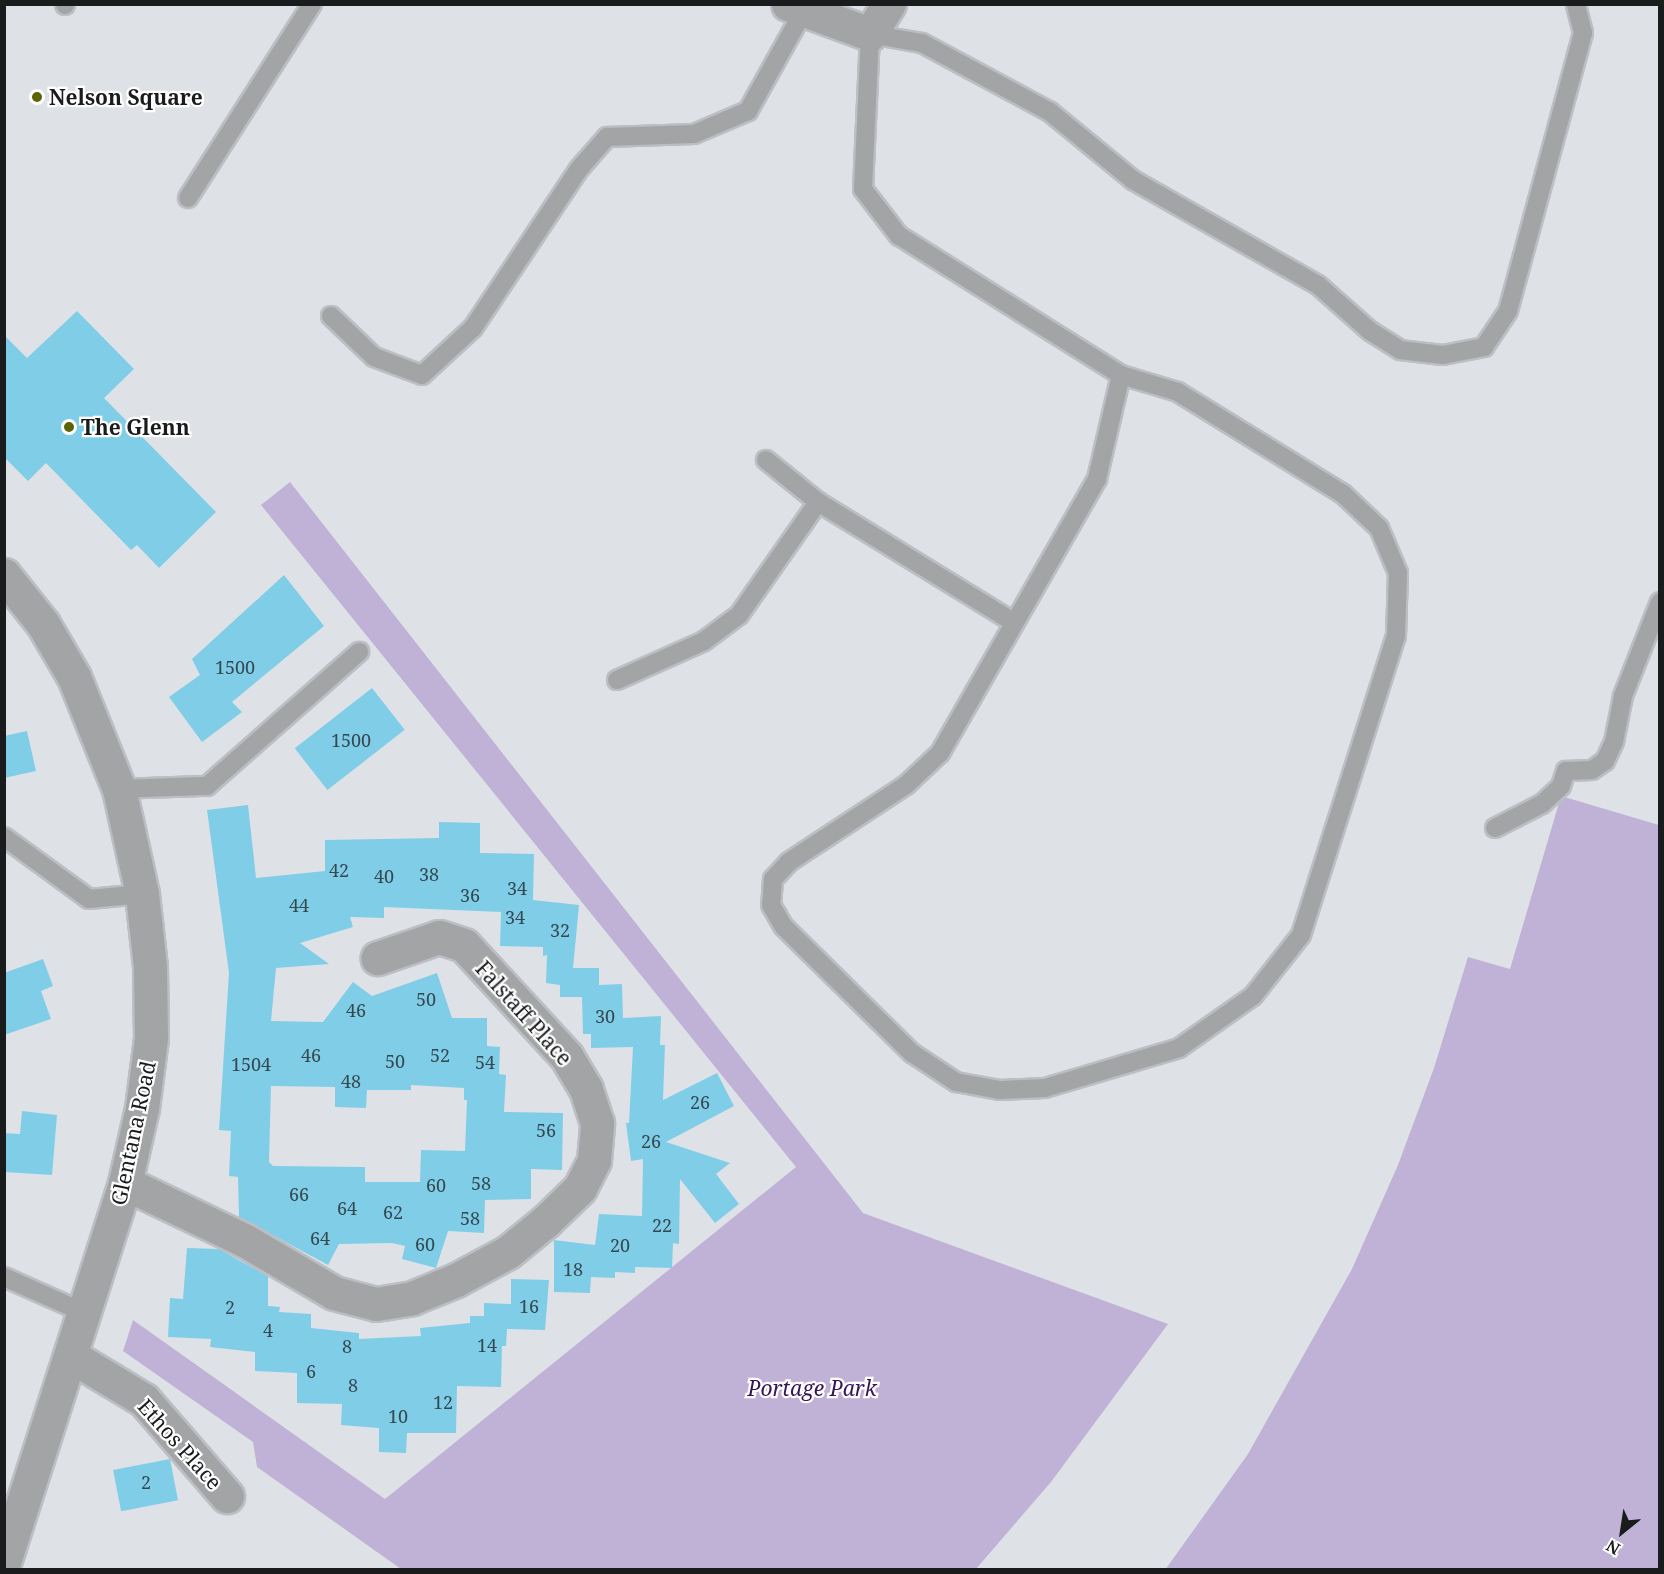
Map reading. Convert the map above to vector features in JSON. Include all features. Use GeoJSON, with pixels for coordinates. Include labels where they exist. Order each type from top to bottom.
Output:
{"type":"FeatureCollection","features":[{"type":"Feature","properties":{"kind":"street"},"geometry":{"type":"LineString","coordinates":[[796,8],[870,34],[889,4]]}},
{"type":"Feature","properties":{"kind":"street","name":"Glentana Road"},"geometry":{"type":"LineString","coordinates":[[4,575],[43,624],[79,685],[119,789],[142,894],[150,966],[151,1038],[142,1108],[125,1183],[86,1312],[6,1557]]}},
{"type":"Feature","properties":{"kind":"street","name":"Falstaff Place"},"geometry":{"type":"LineString","coordinates":[[125,1183],[244,1240],[334,1293],[376,1304],[412,1298],[456,1280],[508,1252],[546,1221],[580,1188],[594,1160],[597,1123],[586,1089],[567,1057],[464,945],[439,937],[378,958]]}},
{"type":"Feature","properties":{"kind":"street","name":"Ethos Place"},"geometry":{"type":"LineString","coordinates":[[71,1356],[144,1400],[227,1496]]}},
{"type":"Feature","properties":{"kind":"lane"},"geometry":{"type":"LineString","coordinates":[[188,198],[312,4]]}},
{"type":"Feature","properties":{"kind":"lane"},"geometry":{"type":"LineString","coordinates":[[1121,375],[1097,479],[940,753],[906,785],[789,862],[773,879],[771,905],[783,926],[912,1053],[956,1082],[1000,1090],[1045,1088],[1179,1048],[1252,996],[1300,935],[1396,636],[1398,573],[1379,528],[1343,494],[1178,392],[1121,375],[899,236],[863,189],[870,34],[922,43],[1050,112],[1132,180],[1318,285],[1370,331],[1400,350],[1443,355],[1484,347],[1508,311],[1583,33],[1576,4]]}},
{"type":"Feature","properties":{"kind":"lane"},"geometry":{"type":"LineString","coordinates":[[331,316],[374,357],[422,375],[473,328],[579,169],[607,137],[694,134],[748,111],[796,8]]}},
{"type":"Feature","properties":{"kind":"lane"},"geometry":{"type":"LineString","coordinates":[[766,460],[818,502],[1013,622]]}},
{"type":"Feature","properties":{"kind":"lane"},"geometry":{"type":"LineString","coordinates":[[617,680],[704,641],[739,615],[818,502]]}},
{"type":"Feature","properties":{"kind":"lane"},"geometry":{"type":"LineString","coordinates":[[1495,828],[1542,804],[1561,786],[1566,771],[1592,770],[1605,761],[1614,742],[1623,696],[1659,603]]}},
{"type":"Feature","properties":{"kind":"lane"},"geometry":{"type":"LineString","coordinates":[[119,789],[207,786],[359,652]]}},
{"type":"Feature","properties":{"kind":"lane"},"geometry":{"type":"LineString","coordinates":[[4,837],[89,899],[142,894]]}},
{"type":"Feature","properties":{"kind":"lane"},"geometry":{"type":"LineString","coordinates":[[4,1277],[86,1312]]}},
{"type":"Feature","properties":{"kind":"green space","name":"Portage Park"},"geometry":{"type":"Polygon","coordinates":[[[290,482],[863,1213],[1168,1324],[1051,1482],[976,1569],[401,1569],[257,1467],[253,1442],[123,1351],[133,1320],[385,1499],[796,1167],[261,505],[290,482]]]}},
{"type":"Feature","properties":{"kind":"green space"},"geometry":{"type":"Polygon","coordinates":[[[1561,796],[1659,825],[1659,1569],[1165,1570],[1248,1454],[1352,1269],[1398,1165],[1434,1068],[1468,957],[1510,969],[1561,796]]]}},
{"type":"Feature","properties":{"kind":"building","name":"The Glenn"},"geometry":{"type":"Polygon","coordinates":[[[77,311],[134,369],[104,398],[216,512],[159,568],[137,545],[131,550],[46,463],[28,481],[4,457],[4,335],[27,358],[77,311]]]}},
{"type":"Feature","properties":{"kind":"building"},"geometry":{"type":"Polygon","coordinates":[[[284,575],[324,626],[232,702],[242,712],[202,742],[169,697],[200,675],[192,659],[284,575]]]}},
{"type":"Feature","properties":{"kind":"building"},"geometry":{"type":"Polygon","coordinates":[[[372,688],[405,730],[327,790],[295,748],[372,688]]]}},
{"type":"Feature","properties":{"kind":"building"},"geometry":{"type":"Polygon","coordinates":[[[27,731],[36,771],[4,778],[4,736],[27,731]]]}},
{"type":"Feature","properties":{"kind":"building"},"geometry":{"type":"Polygon","coordinates":[[[248,805],[256,878],[325,871],[325,840],[439,838],[439,822],[480,823],[480,853],[534,854],[533,900],[579,905],[573,968],[599,968],[599,985],[622,984],[623,1018],[661,1016],[660,1045],[665,1045],[663,1100],[717,1073],[734,1106],[666,1142],[730,1163],[716,1174],[739,1204],[715,1223],[680,1179],[679,1244],[673,1243],[672,1268],[635,1267],[635,1273],[615,1272],[615,1278],[591,1277],[590,1293],[554,1292],[554,1240],[595,1245],[599,1214],[642,1216],[643,1159],[631,1161],[626,1123],[629,1123],[633,1047],[591,1048],[591,1034],[583,1034],[582,997],[560,997],[560,985],[546,983],[547,955],[543,956],[543,947],[500,946],[501,912],[384,907],[384,918],[350,917],[353,927],[300,943],[329,964],[276,968],[271,1021],[323,1022],[353,982],[372,996],[437,973],[452,1018],[487,1018],[487,1046],[500,1047],[499,1074],[506,1075],[504,1112],[563,1113],[562,1170],[531,1169],[531,1199],[485,1200],[484,1233],[448,1231],[436,1268],[402,1259],[405,1246],[392,1243],[339,1244],[328,1265],[239,1217],[238,1177],[229,1176],[231,1131],[219,1130],[229,973],[207,810],[248,805]],[[411,1085],[411,1090],[367,1090],[366,1108],[335,1107],[335,1087],[271,1086],[269,1162],[273,1166],[365,1167],[365,1182],[420,1182],[421,1150],[465,1151],[467,1100],[464,1100],[464,1088],[411,1085]]]}},
{"type":"Feature","properties":{"kind":"building"},"geometry":{"type":"Polygon","coordinates":[[[43,959],[53,986],[41,991],[51,1019],[4,1035],[4,973],[43,959]]]}},
{"type":"Feature","properties":{"kind":"building"},"geometry":{"type":"Polygon","coordinates":[[[22,1111],[57,1115],[52,1175],[4,1172],[4,1133],[20,1134],[22,1111]]]}},
{"type":"Feature","properties":{"kind":"building"},"geometry":{"type":"Polygon","coordinates":[[[187,1248],[219,1249],[268,1276],[268,1306],[280,1307],[279,1312],[311,1314],[311,1328],[359,1333],[359,1339],[421,1336],[420,1328],[470,1323],[470,1316],[484,1316],[484,1303],[511,1304],[511,1279],[549,1280],[545,1330],[507,1329],[506,1346],[502,1346],[501,1387],[457,1386],[456,1433],[407,1433],[406,1453],[379,1452],[379,1428],[341,1425],[342,1404],[297,1403],[297,1373],[255,1371],[255,1352],[210,1347],[211,1339],[168,1337],[170,1298],[183,1299],[187,1248]]]}},
{"type":"Feature","properties":{"kind":"building"},"geometry":{"type":"Polygon","coordinates":[[[170,1459],[178,1500],[121,1511],[113,1470],[170,1459]]]}},
{"type":"Feature","properties":{"kind":"place","name":"Nelson Square"},"geometry":{"type":"Point","coordinates":[37,97]}},
{"type":"Feature","properties":{"kind":"place","name":"The Glenn"},"geometry":{"type":"Point","coordinates":[69,427]}}]}
